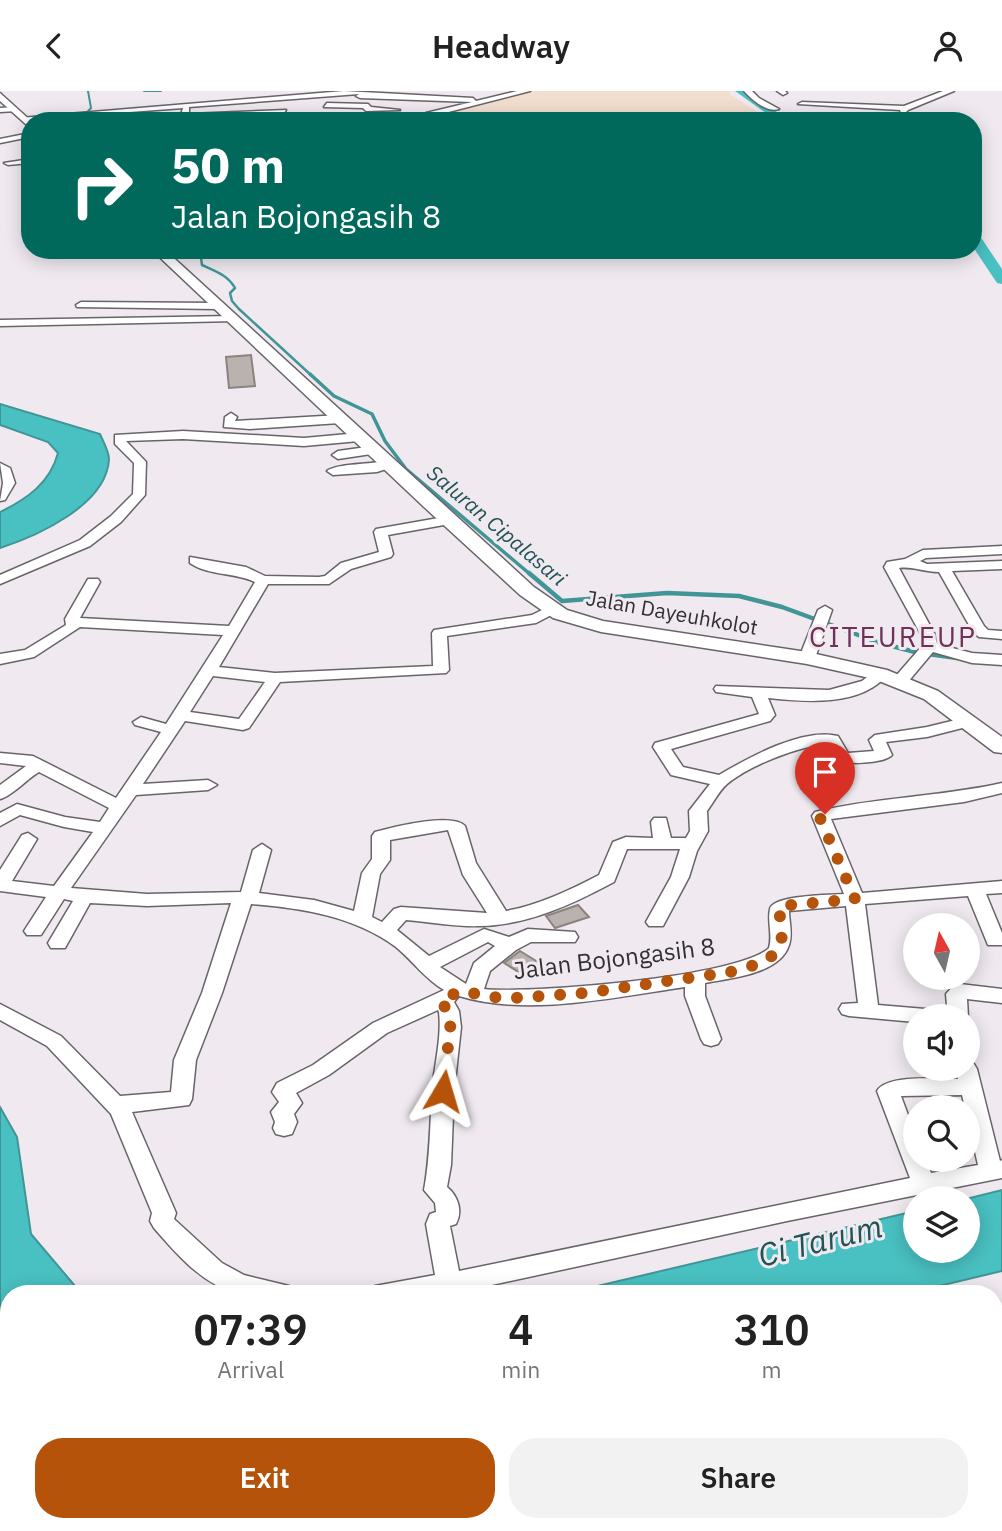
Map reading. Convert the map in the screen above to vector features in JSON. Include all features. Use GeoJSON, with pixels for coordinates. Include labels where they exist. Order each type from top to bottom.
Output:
{"type":"FeatureCollection","features":[{"type":"Feature","properties":{"kind":"main road"},"geometry":{"type":"LineString","coordinates":[[0,96],[21,118]]}},
{"type":"Feature","properties":{"kind":"main road"},"geometry":{"type":"LineString","coordinates":[[0,121],[21,123]]}},
{"type":"Feature","properties":{"kind":"main road","name":"Jalan Dayeuhkolot"},"geometry":{"type":"LineString","coordinates":[[167,259],[527,591],[552,609],[601,626],[807,658],[901,680],[931,695],[999,742]]}},
{"type":"Feature","properties":{"kind":"street"},"geometry":{"type":"LineString","coordinates":[[487,91],[499,91]]}},
{"type":"Feature","properties":{"kind":"street"},"geometry":{"type":"LineString","coordinates":[[441,112],[526,91]]}},
{"type":"Feature","properties":{"kind":"street"},"geometry":{"type":"LineString","coordinates":[[748,91],[756,100],[775,109]]}},
{"type":"Feature","properties":{"kind":"street"},"geometry":{"type":"LineString","coordinates":[[366,111],[374,93]]}},
{"type":"Feature","properties":{"kind":"street"},"geometry":{"type":"LineString","coordinates":[[83,112],[335,94],[374,93],[426,102],[473,100]]}},
{"type":"Feature","properties":{"kind":"street"},"geometry":{"type":"LineString","coordinates":[[802,104],[821,100],[905,108],[941,95],[953,94]]}},
{"type":"Feature","properties":{"kind":"street"},"geometry":{"type":"LineString","coordinates":[[415,95],[426,102]]}},
{"type":"Feature","properties":{"kind":"street"},"geometry":{"type":"LineString","coordinates":[[215,112],[248,109],[247,100]]}},
{"type":"Feature","properties":{"kind":"street"},"geometry":{"type":"LineString","coordinates":[[186,112],[187,104]]}},
{"type":"Feature","properties":{"kind":"street"},"geometry":{"type":"LineString","coordinates":[[327,106],[366,111],[396,110]]}},
{"type":"Feature","properties":{"kind":"street"},"geometry":{"type":"LineString","coordinates":[[902,112],[905,108]]}},
{"type":"Feature","properties":{"kind":"street"},"geometry":{"type":"LineString","coordinates":[[0,110],[14,109]]}},
{"type":"Feature","properties":{"kind":"street"},"geometry":{"type":"LineString","coordinates":[[0,141],[21,137]]}},
{"type":"Feature","properties":{"kind":"street"},"geometry":{"type":"LineString","coordinates":[[8,163],[21,162]]}},
{"type":"Feature","properties":{"kind":"street"},"geometry":{"type":"LineString","coordinates":[[81,305],[217,306]]}},
{"type":"Feature","properties":{"kind":"street"},"geometry":{"type":"LineString","coordinates":[[0,323],[232,319]]}},
{"type":"Feature","properties":{"kind":"street"},"geometry":{"type":"LineString","coordinates":[[231,417],[228,424],[250,425],[340,419]]}},
{"type":"Feature","properties":{"kind":"street"},"geometry":{"type":"LineString","coordinates":[[0,580],[85,543],[137,497],[140,462],[119,441],[122,437],[183,435],[304,442],[359,437]]}},
{"type":"Feature","properties":{"kind":"street"},"geometry":{"type":"LineString","coordinates":[[338,455],[374,450]]}},
{"type":"Feature","properties":{"kind":"street"},"geometry":{"type":"LineString","coordinates":[[333,471],[377,468],[388,464]]}},
{"type":"Feature","properties":{"kind":"street"},"geometry":{"type":"LineString","coordinates":[[0,467],[6,471],[9,483],[1,497]]}},
{"type":"Feature","properties":{"kind":"street"},"geometry":{"type":"LineString","coordinates":[[195,560],[204,566],[241,570],[262,580],[327,580],[346,566],[386,554],[381,533],[450,520]]}},
{"type":"Feature","properties":{"kind":"street"},"geometry":{"type":"LineString","coordinates":[[901,680],[927,651],[927,633],[891,567],[909,562],[923,554],[1002,551]]}},
{"type":"Feature","properties":{"kind":"street"},"geometry":{"type":"LineString","coordinates":[[909,562],[926,568],[1002,565]]}},
{"type":"Feature","properties":{"kind":"street"},"geometry":{"type":"LineString","coordinates":[[943,567],[978,629],[984,634],[1002,635]]}},
{"type":"Feature","properties":{"kind":"street"},"geometry":{"type":"LineString","coordinates":[[34,931],[57,892],[104,828],[210,671],[262,580]]}},
{"type":"Feature","properties":{"kind":"street"},"geometry":{"type":"LineString","coordinates":[[0,659],[29,654],[71,628],[72,619],[93,582]]}},
{"type":"Feature","properties":{"kind":"street"},"geometry":{"type":"LineString","coordinates":[[210,671],[275,678],[294,670],[440,670],[439,633],[536,619],[552,609]]}},
{"type":"Feature","properties":{"kind":"street"},"geometry":{"type":"LineString","coordinates":[[807,658],[822,616]]}},
{"type":"Feature","properties":{"kind":"street"},"geometry":{"type":"LineString","coordinates":[[73,622],[234,631]]}},
{"type":"Feature","properties":{"kind":"street"},"geometry":{"type":"LineString","coordinates":[[927,651],[1002,660]]}},
{"type":"Feature","properties":{"kind":"street"},"geometry":{"type":"LineString","coordinates":[[722,689],[832,695],[871,684],[880,674]]}},
{"type":"Feature","properties":{"kind":"street"},"geometry":{"type":"LineString","coordinates":[[141,722],[244,725],[275,678]]}},
{"type":"Feature","properties":{"kind":"street"},"geometry":{"type":"LineString","coordinates":[[721,781],[677,771],[661,747],[764,718],[766,715],[758,692]]}},
{"type":"Feature","properties":{"kind":"street"},"geometry":{"type":"LineString","coordinates":[[656,922],[680,877],[688,851],[699,831],[698,811],[721,781],[753,763],[815,741],[832,739],[840,755],[845,758],[882,756],[884,755],[877,740],[881,738],[943,729],[968,722]]}},
{"type":"Feature","properties":{"kind":"street"},"geometry":{"type":"LineString","coordinates":[[0,758],[19,762],[27,760],[118,806]]}},
{"type":"Feature","properties":{"kind":"street"},"geometry":{"type":"LineString","coordinates":[[0,794],[38,765]]}},
{"type":"Feature","properties":{"kind":"street"},"geometry":{"type":"LineString","coordinates":[[128,790],[208,785]]}},
{"type":"Feature","properties":{"kind":"street"},"geometry":{"type":"LineString","coordinates":[[903,1014],[859,1009],[855,899],[821,816],[846,810],[964,797],[1002,788]]}},
{"type":"Feature","properties":{"kind":"street"},"geometry":{"type":"LineString","coordinates":[[0,821],[17,809],[64,822],[104,828]]}},
{"type":"Feature","properties":{"kind":"street"},"geometry":{"type":"LineString","coordinates":[[660,822],[663,842]]}},
{"type":"Feature","properties":{"kind":"street"},"geometry":{"type":"LineString","coordinates":[[362,920],[371,873],[381,860],[381,837],[450,824],[456,826],[463,854],[478,887],[528,935]]}},
{"type":"Feature","properties":{"kind":"street"},"geometry":{"type":"LineString","coordinates":[[0,885],[28,839]]}},
{"type":"Feature","properties":{"kind":"street"},"geometry":{"type":"LineString","coordinates":[[385,931],[401,913],[474,920],[511,916],[585,890],[607,878],[622,844],[692,844]]}},
{"type":"Feature","properties":{"kind":"street"},"geometry":{"type":"LineString","coordinates":[[115,1105],[181,1099],[185,1060],[208,1006],[262,851]]}},
{"type":"Feature","properties":{"kind":"street","name":"Jalan Bojongasih 8"},"geometry":{"type":"LineString","coordinates":[[0,885],[84,897],[147,900],[188,897],[301,904],[362,920],[385,931],[405,944],[445,983],[491,997],[548,996],[695,978],[750,967],[772,956],[781,942],[780,906],[1002,887]]}},
{"type":"Feature","properties":{"kind":"street"},"geometry":{"type":"LineString","coordinates":[[975,889],[995,940]]}},
{"type":"Feature","properties":{"kind":"street"},"geometry":{"type":"LineString","coordinates":[[58,943],[84,897]]}},
{"type":"Feature","properties":{"kind":"street"},"geometry":{"type":"LineString","coordinates":[[426,966],[484,935],[509,945]]}},
{"type":"Feature","properties":{"kind":"street"},"geometry":{"type":"LineString","coordinates":[[284,1128],[286,1122],[282,1112],[291,1103],[283,1092],[285,1089],[321,1070],[380,1028],[441,999],[468,992],[481,968],[509,945],[528,935],[568,937]]}},
{"type":"Feature","properties":{"kind":"street"},"geometry":{"type":"LineString","coordinates":[[695,978],[695,996],[711,1039]]}},
{"type":"Feature","properties":{"kind":"street"},"geometry":{"type":"LineString","coordinates":[[957,1004],[956,994],[960,991],[1002,996]]}},
{"type":"Feature","properties":{"kind":"street"},"geometry":{"type":"LineString","coordinates":[[441,999],[449,1011],[451,1027],[443,1091],[440,1165],[435,1190],[445,1197],[447,1207],[447,1217],[438,1221],[438,1224],[449,1285],[555,1265],[656,1240],[923,1183],[997,1170],[969,1081]]}},
{"type":"Feature","properties":{"kind":"street"},"geometry":{"type":"LineString","coordinates":[[0,1011],[54,1041],[115,1105],[136,1143],[164,1213],[163,1221],[211,1272],[242,1285]]}},
{"type":"Feature","properties":{"kind":"street"},"geometry":{"type":"LineString","coordinates":[[923,1183],[888,1091],[946,1081]]}},
{"type":"Feature","properties":{"kind":"shaded area"},"geometry":{"type":"Polygon","coordinates":[[[523,91],[729,91],[758,112],[442,112],[523,91]]]}},
{"type":"Feature","properties":{"kind":"water"},"geometry":{"type":"Polygon","coordinates":[[[0,404],[100,434],[109,459],[105,476],[96,491],[83,504],[50,527],[0,548],[0,512],[36,489],[49,473],[58,453],[48,442],[0,425],[0,404]]]}},
{"type":"Feature","properties":{"kind":"water"},"geometry":{"type":"Polygon","coordinates":[[[0,1107],[17,1137],[31,1234],[74,1285],[0,1285],[0,1107]]]}},
{"type":"Feature","properties":{"kind":"water","name":"Ci Tarum"},"geometry":{"type":"Polygon","coordinates":[[[1002,1190],[1002,1271],[943,1285],[602,1285],[903,1214],[903,1263],[980,1263],[980,1196],[1002,1190]]]}},
{"type":"Feature","properties":{"kind":"building"},"geometry":{"type":"Polygon","coordinates":[[[251,355],[255,386],[229,388],[226,357],[251,355]]]}},
{"type":"Feature","properties":{"kind":"building"},"geometry":{"type":"Polygon","coordinates":[[[578,905],[589,917],[555,928],[546,916],[578,905]]]}},
{"type":"Feature","properties":{"kind":"building"},"geometry":{"type":"Polygon","coordinates":[[[520,951],[546,967],[530,979],[504,963],[520,951]]]}},
{"type":"Feature","properties":{"kind":"waterway","name":"Saluran Cipalasari"},"geometry":{"type":"LineString","coordinates":[[87,112],[91,108],[88,91]]}},
{"type":"Feature","properties":{"kind":"waterway","name":"Saluran Cipalasari"},"geometry":{"type":"LineString","coordinates":[[144,91],[161,91]]}},
{"type":"Feature","properties":{"kind":"waterway"},"geometry":{"type":"LineString","coordinates":[[740,91],[772,112]]}},
{"type":"Feature","properties":{"kind":"waterway"},"geometry":{"type":"LineString","coordinates":[[982,250],[1002,280]]}},
{"type":"Feature","properties":{"kind":"waterway","name":"Saluran Cipalasari"},"geometry":{"type":"LineString","coordinates":[[201,259],[202,265],[229,280],[235,288],[230,293],[232,301],[239,309],[312,376]]}},
{"type":"Feature","properties":{"kind":"waterway","name":"Saluran Cipalasari"},"geometry":{"type":"LineString","coordinates":[[310,374],[334,396],[372,414],[385,441],[406,469],[531,575]]}},
{"type":"Feature","properties":{"kind":"waterway","name":"Saluran Cipalasari"},"geometry":{"type":"LineString","coordinates":[[529,573],[562,601],[667,593],[739,596],[782,607],[880,643],[919,653]]}},
{"type":"Feature","properties":{"kind":"waterway","name":"Saluran Cipalasari"},"geometry":{"type":"LineString","coordinates":[[928,654],[957,658]]}},
{"type":"Feature","properties":{"kind":"district","name":"CITEUREUP"},"geometry":{"type":"Point","coordinates":[893,636]}},
{"type":"Feature","properties":{"kind":"route"},"geometry":{"type":"LineString","coordinates":[[443,1091],[451,1020],[441,999],[462,991],[513,998],[585,993],[730,972],[750,967],[772,956],[781,942],[780,906],[855,899],[820,818],[825,814]]}}]}
